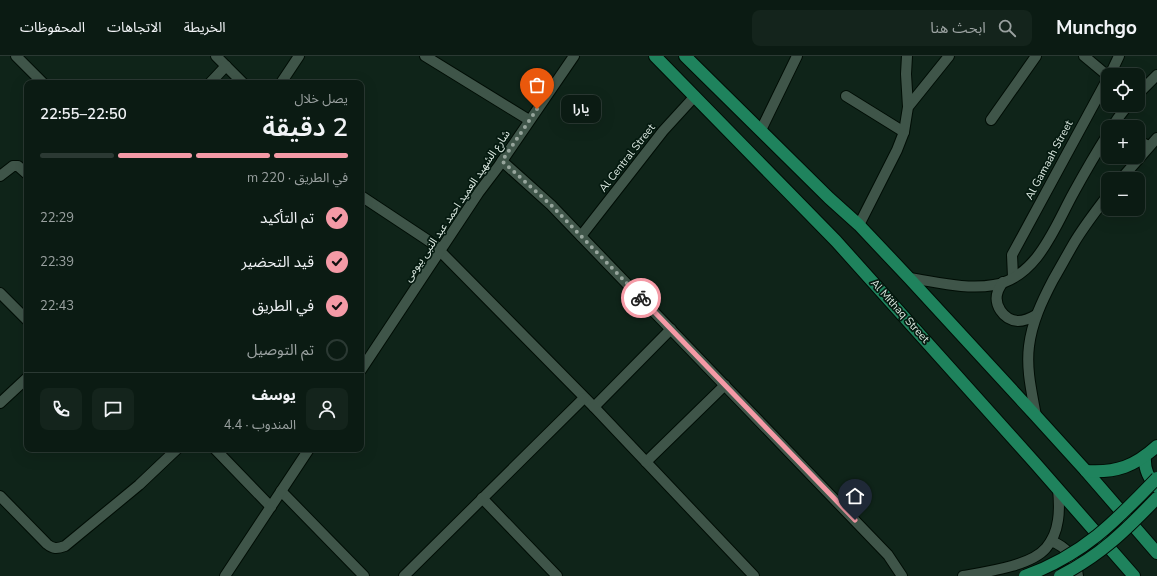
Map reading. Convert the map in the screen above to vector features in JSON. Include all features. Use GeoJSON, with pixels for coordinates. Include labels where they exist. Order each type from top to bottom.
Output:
{"type":"FeatureCollection","features":[{"type":"Feature","properties":{"kind":"main road","name":"Al Mithaq Street"},"geometry":{"type":"LineString","coordinates":[[655,56],[855,262],[1134,576]]}},
{"type":"Feature","properties":{"kind":"main road"},"geometry":{"type":"LineString","coordinates":[[685,56],[829,198],[859,225],[1036,416],[1157,551]]}},
{"type":"Feature","properties":{"kind":"main road"},"geometry":{"type":"LineString","coordinates":[[1086,471],[1097,472],[1118,469],[1145,456],[1157,446]]}},
{"type":"Feature","properties":{"kind":"main road"},"geometry":{"type":"LineString","coordinates":[[1145,456],[1148,475],[1157,487]]}},
{"type":"Feature","properties":{"kind":"main road"},"geometry":{"type":"LineString","coordinates":[[1024,576],[1053,564],[1085,546],[1114,522],[1157,478]]}},
{"type":"Feature","properties":{"kind":"main road"},"geometry":{"type":"LineString","coordinates":[[1060,576],[1088,560],[1108,546],[1157,498]]}},
{"type":"Feature","properties":{"kind":"street"},"geometry":{"type":"LineString","coordinates":[[16,56],[40,80]]}},
{"type":"Feature","properties":{"kind":"street"},"geometry":{"type":"LineString","coordinates":[[216,56],[240,80]]}},
{"type":"Feature","properties":{"kind":"street"},"geometry":{"type":"LineString","coordinates":[[283,80],[299,56]]}},
{"type":"Feature","properties":{"kind":"street"},"geometry":{"type":"LineString","coordinates":[[425,56],[529,120]]}},
{"type":"Feature","properties":{"kind":"street","name":"شارع الشهيد العميد احمد عبد النبى بيومى"},"geometry":{"type":"LineString","coordinates":[[364,365],[479,192],[574,56]]}},
{"type":"Feature","properties":{"kind":"street"},"geometry":{"type":"LineString","coordinates":[[761,130],[797,56]]}},
{"type":"Feature","properties":{"kind":"street"},"geometry":{"type":"LineString","coordinates":[[859,225],[897,150],[904,132],[908,107],[906,74],[907,56]]}},
{"type":"Feature","properties":{"kind":"street"},"geometry":{"type":"LineString","coordinates":[[908,107],[949,56]]}},
{"type":"Feature","properties":{"kind":"street"},"geometry":{"type":"LineString","coordinates":[[991,120],[1036,56]]}},
{"type":"Feature","properties":{"kind":"street"},"geometry":{"type":"LineString","coordinates":[[1084,56],[1101,70]]}},
{"type":"Feature","properties":{"kind":"street","name":"Al Gamaah Street"},"geometry":{"type":"LineString","coordinates":[[1113,68],[1119,56]]}},
{"type":"Feature","properties":{"kind":"street"},"geometry":{"type":"LineString","coordinates":[[213,80],[226,66]]}},
{"type":"Feature","properties":{"kind":"street"},"geometry":{"type":"LineString","coordinates":[[1145,87],[1157,75]]}},
{"type":"Feature","properties":{"kind":"street","name":"Al Gamaah Street"},"geometry":{"type":"LineString","coordinates":[[1013,278],[1012,254],[1101,91]]}},
{"type":"Feature","properties":{"kind":"street","name":"Al Central Street"},"geometry":{"type":"LineString","coordinates":[[581,236],[663,131],[695,96]]}},
{"type":"Feature","properties":{"kind":"street"},"geometry":{"type":"LineString","coordinates":[[846,96],[904,132]]}},
{"type":"Feature","properties":{"kind":"street"},"geometry":{"type":"LineString","coordinates":[[1118,118],[1123,112]]}},
{"type":"Feature","properties":{"kind":"street"},"geometry":{"type":"LineString","coordinates":[[1127,172],[1157,138]]}},
{"type":"Feature","properties":{"kind":"street"},"geometry":{"type":"LineString","coordinates":[[1145,144],[1149,146]]}},
{"type":"Feature","properties":{"kind":"street"},"geometry":{"type":"LineString","coordinates":[[909,278],[973,287],[994,285],[1013,278],[1030,265],[1050,238],[1101,146]]}},
{"type":"Feature","properties":{"kind":"street"},"geometry":{"type":"LineString","coordinates":[[502,161],[551,205],[725,385],[888,555],[902,576]]}},
{"type":"Feature","properties":{"kind":"street"},"geometry":{"type":"LineString","coordinates":[[0,176],[13,166],[18,166],[24,171]]}},
{"type":"Feature","properties":{"kind":"street"},"geometry":{"type":"LineString","coordinates":[[364,198],[440,250],[594,407],[754,576]]}},
{"type":"Feature","properties":{"kind":"street"},"geometry":{"type":"LineString","coordinates":[[1036,416],[1029,377],[1028,361],[1029,346],[1036,315],[1074,243],[1101,204]]}},
{"type":"Feature","properties":{"kind":"street"},"geometry":{"type":"LineString","coordinates":[[1003,282],[998,290],[996,298],[998,307],[1003,314],[1010,319],[1019,321],[1036,315]]}},
{"type":"Feature","properties":{"kind":"street"},"geometry":{"type":"LineString","coordinates":[[0,293],[24,317]]}},
{"type":"Feature","properties":{"kind":"street"},"geometry":{"type":"LineString","coordinates":[[594,407],[671,329]]}},
{"type":"Feature","properties":{"kind":"street"},"geometry":{"type":"LineString","coordinates":[[0,403],[24,381]]}},
{"type":"Feature","properties":{"kind":"street"},"geometry":{"type":"LineString","coordinates":[[646,462],[725,385]]}},
{"type":"Feature","properties":{"kind":"street"},"geometry":{"type":"LineString","coordinates":[[404,576],[584,398]]}},
{"type":"Feature","properties":{"kind":"street"},"geometry":{"type":"LineString","coordinates":[[0,496],[47,544],[52,548],[59,549],[65,546],[139,485],[174,452]]}},
{"type":"Feature","properties":{"kind":"street"},"geometry":{"type":"LineString","coordinates":[[218,452],[271,507]]}},
{"type":"Feature","properties":{"kind":"street"},"geometry":{"type":"LineString","coordinates":[[225,576],[307,452]]}},
{"type":"Feature","properties":{"kind":"street"},"geometry":{"type":"LineString","coordinates":[[964,576],[1021,563],[1039,554],[1046,548],[1051,541],[1059,517],[1060,508],[1058,490]]}},
{"type":"Feature","properties":{"kind":"street"},"geometry":{"type":"LineString","coordinates":[[281,491],[364,576]]}},
{"type":"Feature","properties":{"kind":"street"},"geometry":{"type":"LineString","coordinates":[[482,498],[557,576]]}},
{"type":"Feature","properties":{"kind":"street"},"geometry":{"type":"LineString","coordinates":[[1051,541],[1062,547],[1071,555],[1077,567],[1078,576]]}},
{"type":"Feature","properties":{"kind":"way so far"},"geometry":{"type":"LineString","coordinates":[[537,109],[502,161],[551,205],[641,298]]}},
{"type":"Feature","properties":{"kind":"place","name":"يارا"},"geometry":{"type":"Point","coordinates":[537,109]}},
{"type":"Feature","properties":{"kind":"route"},"geometry":{"type":"LineString","coordinates":[[641,298],[855,520]]}}]}
